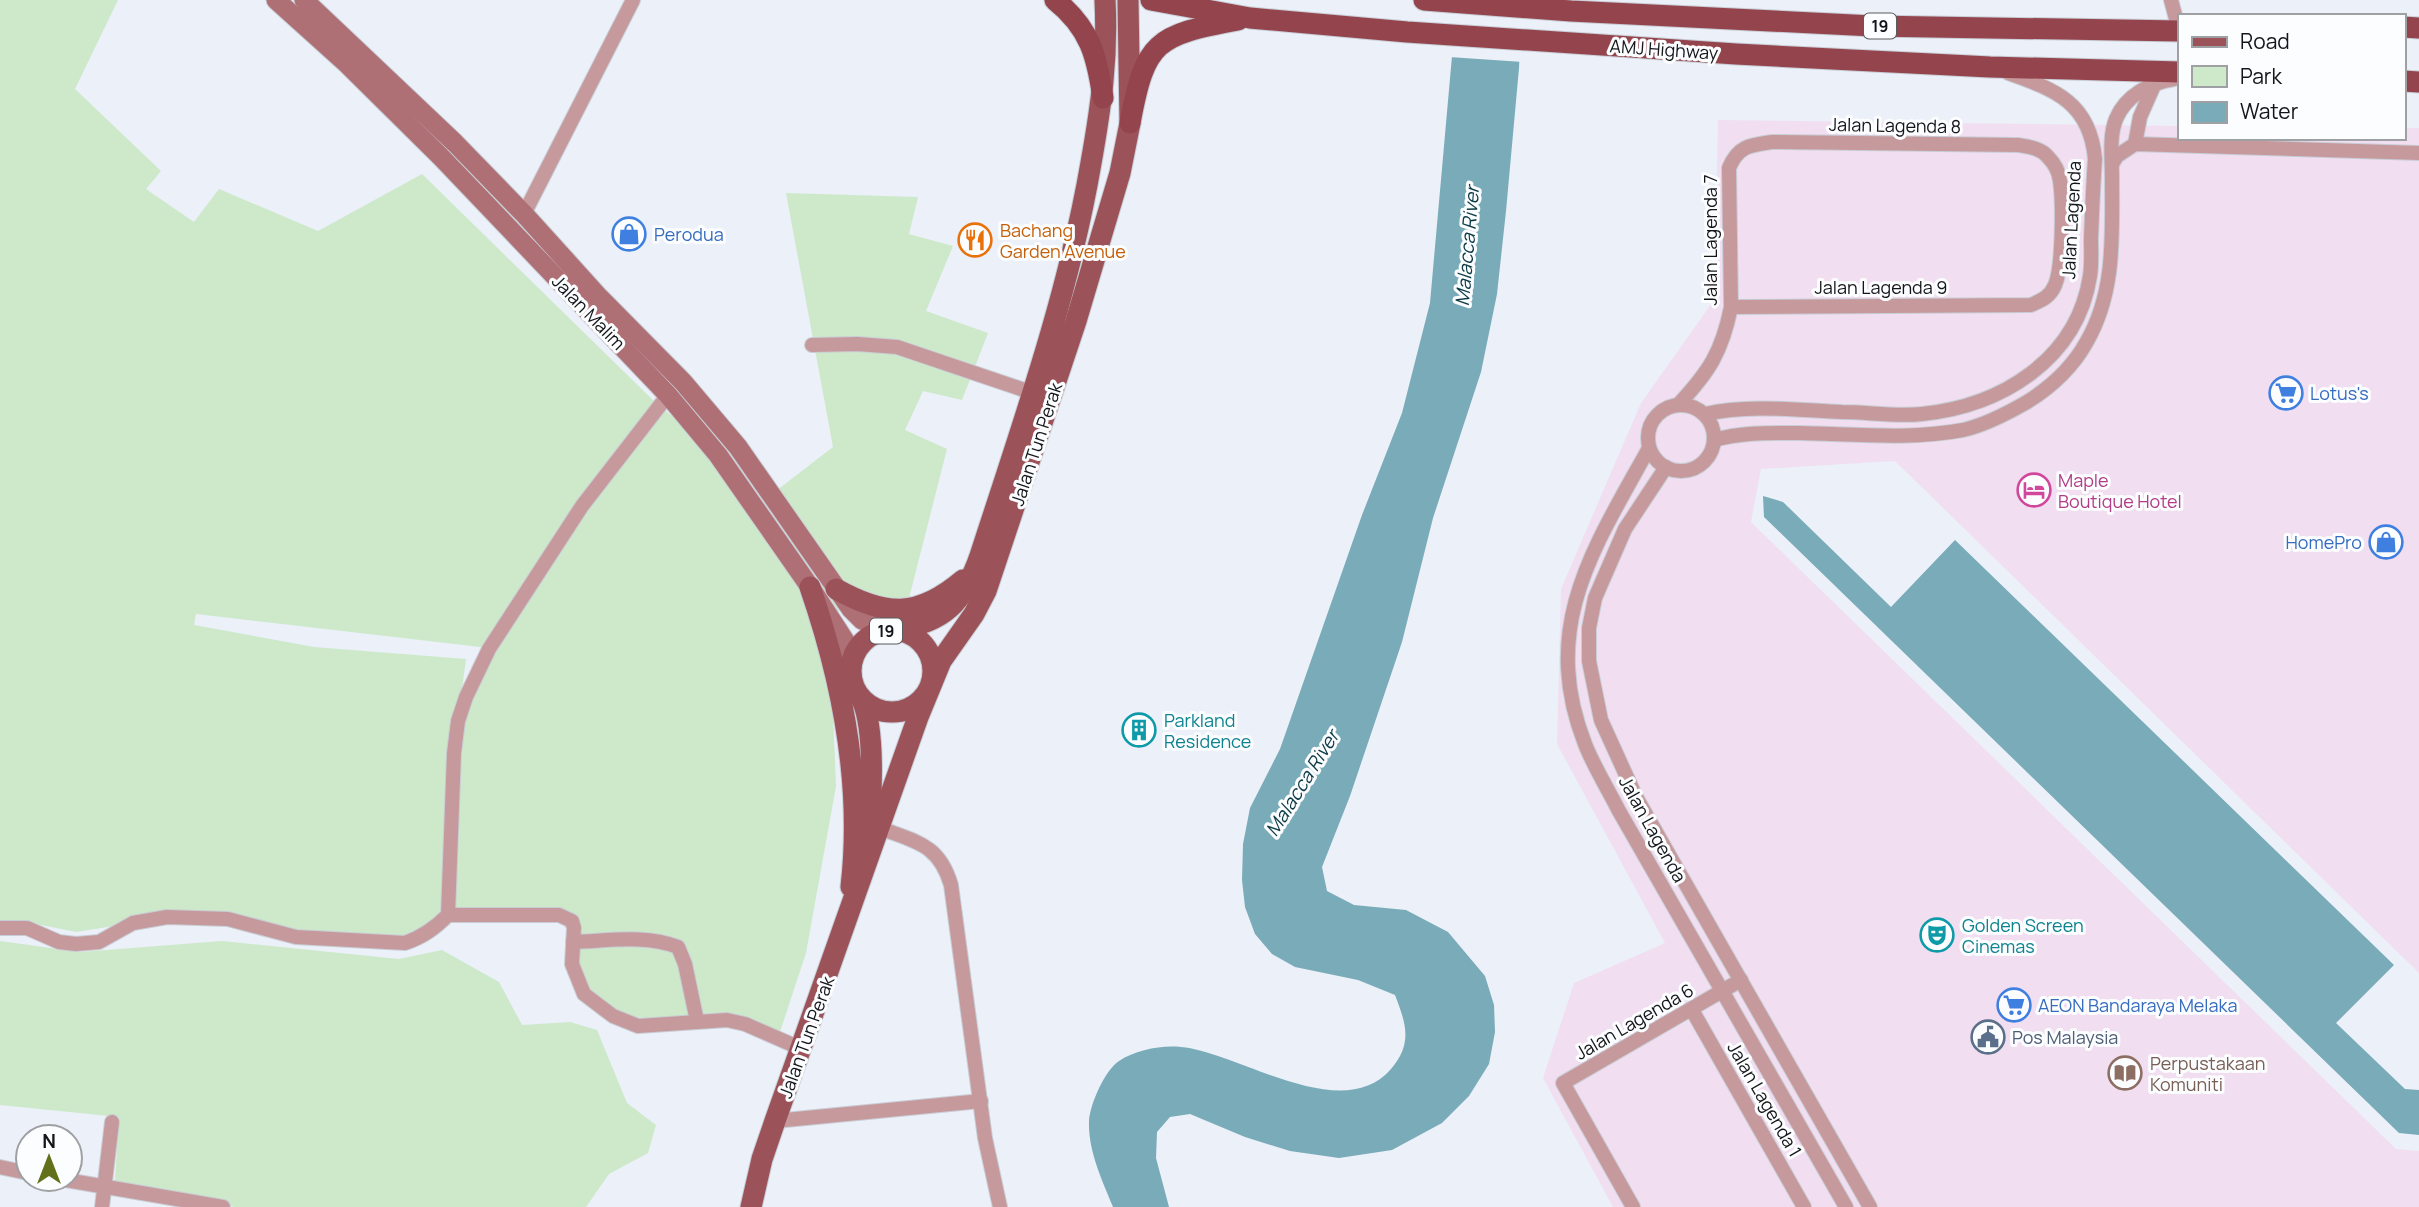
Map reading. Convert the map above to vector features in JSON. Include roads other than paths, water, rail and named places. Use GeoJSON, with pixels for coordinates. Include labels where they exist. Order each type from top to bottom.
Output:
{"type":"FeatureCollection","features":[{"type":"Feature","properties":{"kind":"highway"},"geometry":{"type":"LineString","coordinates":[[1055,0],[1076,19],[1090,41],[1098,65],[1103,98]]}},
{"type":"Feature","properties":{"kind":"highway","name":"AMJ Highway"},"geometry":{"type":"LineString","coordinates":[[1151,0],[1250,18],[1400,32],[1735,54],[2178,72]]}},
{"type":"Feature","properties":{"kind":"highway","name":"AMJ Highway"},"geometry":{"type":"LineString","coordinates":[[1424,0],[1873,26],[2178,30]]}},
{"type":"Feature","properties":{"kind":"highway"},"geometry":{"type":"LineString","coordinates":[[1130,123],[1141,73],[1149,56],[1161,44],[1179,33],[1250,18]]}},
{"type":"Feature","properties":{"kind":"main road","name":"Jalan Malim"},"geometry":{"type":"LineString","coordinates":[[276,0],[441,157],[668,395],[718,455],[810,587],[847,644],[851,665]]}},
{"type":"Feature","properties":{"kind":"main road","name":"Jalan Malim"},"geometry":{"type":"LineString","coordinates":[[304,0],[455,143],[683,382],[772,494],[836,589],[862,620],[874,627],[890,630]]}},
{"type":"Feature","properties":{"kind":"main road","name":"Jalan Tun Perak"},"geometry":{"type":"LineString","coordinates":[[890,630],[914,627],[931,621],[953,606],[973,575],[980,556],[1032,393],[1082,219],[1103,98],[1107,36],[1105,0]]}},
{"type":"Feature","properties":{"kind":"main road","name":"Jalan Tun Perak"},"geometry":{"type":"LineString","coordinates":[[751,1207],[762,1159],[775,1121],[932,681],[948,650],[974,614],[986,591],[1076,321],[1120,173],[1130,123],[1131,41],[1128,0]]}},
{"type":"Feature","properties":{"kind":"main road"},"geometry":{"type":"LineString","coordinates":[[836,589],[858,602],[906,610],[929,604],[948,592],[963,580],[980,556]]}},
{"type":"Feature","properties":{"kind":"main road"},"geometry":{"type":"LineString","coordinates":[[810,587],[828,640],[846,719],[854,822],[853,873],[847,924]]}},
{"type":"Feature","properties":{"kind":"main road","name":"19"},"geometry":{"type":"LineString","coordinates":[[862,700],[851,678],[851,665],[860,644],[868,637],[890,630],[915,637],[925,646],[933,669],[932,681]]}},
{"type":"Feature","properties":{"kind":"main road"},"geometry":{"type":"LineString","coordinates":[[862,700],[872,708],[898,712],[920,701],[932,681]]}},
{"type":"Feature","properties":{"kind":"main road","name":"Jalan Tun Perak"},"geometry":{"type":"LineString","coordinates":[[862,700],[869,723],[866,868]]}},
{"type":"Feature","properties":{"kind":"street"},"geometry":{"type":"LineString","coordinates":[[524,214],[634,0]]}},
{"type":"Feature","properties":{"kind":"street"},"geometry":{"type":"LineString","coordinates":[[2171,0],[2178,26]]}},
{"type":"Feature","properties":{"kind":"street","name":"Jalan Lagenda"},"geometry":{"type":"LineString","coordinates":[[1704,414],[1737,408],[1920,414],[1957,408],[2000,394],[2030,376],[2051,358],[2067,336],[2082,306],[2090,276],[2095,159],[2093,141],[2088,125],[2067,99],[2048,87],[1990,66]]}},
{"type":"Feature","properties":{"kind":"street"},"geometry":{"type":"LineString","coordinates":[[1714,440],[1749,433],[1928,435],[1966,429],[2010,412],[2044,391],[2066,371],[2086,344],[2100,316],[2109,283],[2115,121],[2128,99],[2155,83],[2178,78]]}},
{"type":"Feature","properties":{"kind":"street"},"geometry":{"type":"LineString","coordinates":[[2135,144],[2140,117],[2155,83]]}},
{"type":"Feature","properties":{"kind":"street","name":"Jalan Lagenda 8"},"geometry":{"type":"LineString","coordinates":[[1742,149],[1772,142],[2018,145],[2032,147],[2046,154],[2056,167],[2060,180],[2060,267],[2056,284],[2047,298],[2031,305]]}},
{"type":"Feature","properties":{"kind":"street"},"geometry":{"type":"LineString","coordinates":[[2112,164],[2117,156],[2135,144],[2419,153]]}},
{"type":"Feature","properties":{"kind":"street","name":"Jalan Lagenda 7"},"geometry":{"type":"LineString","coordinates":[[1678,405],[1711,366],[1721,345],[1731,307],[1729,168],[1742,149]]}},
{"type":"Feature","properties":{"kind":"street","name":"Jalan Lagenda 9"},"geometry":{"type":"LineString","coordinates":[[1731,307],[2031,305]]}},
{"type":"Feature","properties":{"kind":"street"},"geometry":{"type":"LineString","coordinates":[[812,345],[897,347],[1032,393]]}},
{"type":"Feature","properties":{"kind":"street"},"geometry":{"type":"LineString","coordinates":[[0,928],[27,928],[59,942],[76,944],[99,942],[133,923],[167,917],[228,919],[296,937],[405,943],[434,929],[448,915],[454,753],[458,721],[466,697],[489,649],[582,506],[668,395]]}},
{"type":"Feature","properties":{"kind":"street"},"geometry":{"type":"LineString","coordinates":[[1678,405],[1697,408],[1714,431],[1709,456],[1695,468],[1675,470],[1666,467],[1658,462],[1649,448],[1647,439],[1652,422],[1663,410],[1678,405]]}},
{"type":"Feature","properties":{"kind":"street","name":"Jalan Lagenda"},"geometry":{"type":"LineString","coordinates":[[1649,448],[1591,555],[1576,596],[1569,629],[1570,690],[1586,745],[1619,811],[1846,1207]]}},
{"type":"Feature","properties":{"kind":"street","name":"Jalan Lagenda"},"geometry":{"type":"LineString","coordinates":[[1666,467],[1625,529],[1595,598],[1589,628],[1592,680],[1601,720],[1636,797],[1870,1207]]}},
{"type":"Feature","properties":{"kind":"street"},"geometry":{"type":"LineString","coordinates":[[880,828],[919,843],[936,853],[946,867],[951,885],[985,1138],[1000,1207]]}},
{"type":"Feature","properties":{"kind":"street"},"geometry":{"type":"LineString","coordinates":[[448,915],[559,915],[572,921],[575,928],[572,964],[584,995],[613,1016],[638,1026],[727,1020],[745,1024],[802,1049]]}},
{"type":"Feature","properties":{"kind":"street"},"geometry":{"type":"LineString","coordinates":[[573,943],[640,940],[665,942],[678,947],[685,964],[697,1021]]}},
{"type":"Feature","properties":{"kind":"street","name":"Jalan Lagenda 6"},"geometry":{"type":"LineString","coordinates":[[1633,1207],[1563,1083],[1741,980]]}},
{"type":"Feature","properties":{"kind":"street","name":"Jalan Lagenda 1"},"geometry":{"type":"LineString","coordinates":[[1692,1010],[1804,1207]]}},
{"type":"Feature","properties":{"kind":"street"},"geometry":{"type":"LineString","coordinates":[[775,1121],[981,1101]]}},
{"type":"Feature","properties":{"kind":"street"},"geometry":{"type":"LineString","coordinates":[[102,1207],[112,1122]]}},
{"type":"Feature","properties":{"kind":"street"},"geometry":{"type":"LineString","coordinates":[[84,1184],[223,1207]]}},
{"type":"Feature","properties":{"kind":"water","name":"Malacca River"},"geometry":{"type":"Polygon","coordinates":[[[1457,0],[1522,0],[1519,68],[1497,294],[1481,372],[1433,518],[1402,642],[1350,796],[1322,867],[1327,891],[1354,905],[1406,910],[1448,932],[1485,976],[1494,1005],[1495,1032],[1489,1064],[1469,1096],[1442,1123],[1392,1150],[1339,1158],[1290,1151],[1245,1137],[1190,1114],[1170,1117],[1157,1132],[1156,1158],[1169,1207],[1113,1207],[1093,1154],[1089,1121],[1092,1106],[1104,1079],[1114,1065],[1126,1057],[1149,1049],[1181,1047],[1204,1052],[1289,1081],[1318,1088],[1346,1090],[1370,1085],[1391,1069],[1405,1042],[1404,1024],[1395,995],[1358,980],[1295,967],[1272,954],[1255,934],[1245,907],[1242,880],[1243,844],[1250,808],[1280,749],[1362,515],[1402,413],[1430,303],[1457,0]]]}},
{"type":"Feature","properties":{"kind":"water"},"geometry":{"type":"Polygon","coordinates":[[[1763,496],[1783,502],[1891,607],[1955,540],[2394,965],[2336,1023],[2405,1089],[2419,1090],[2419,1135],[2399,1133],[1764,517],[1763,496]]]}},
{"type":"Feature","properties":{"kind":"place","name":"Perodua"},"geometry":{"type":"Point","coordinates":[629,234]}},
{"type":"Feature","properties":{"kind":"place","name":"Bachang Garden Avenue"},"geometry":{"type":"Point","coordinates":[975,240]}},
{"type":"Feature","properties":{"kind":"place","name":"Lotus's"},"geometry":{"type":"Point","coordinates":[2286,393]}},
{"type":"Feature","properties":{"kind":"place","name":"Maple Boutique Hotel"},"geometry":{"type":"Point","coordinates":[2034,490]}},
{"type":"Feature","properties":{"kind":"place","name":"HomePro"},"geometry":{"type":"Point","coordinates":[2386,542]}},
{"type":"Feature","properties":{"kind":"place","name":"Parkland Residence"},"geometry":{"type":"Point","coordinates":[1139,730]}},
{"type":"Feature","properties":{"kind":"place","name":"Golden Screen Cinemas"},"geometry":{"type":"Point","coordinates":[1937,935]}},
{"type":"Feature","properties":{"kind":"place","name":"AEON Bandaraya Melaka"},"geometry":{"type":"Point","coordinates":[2014,1005]}},
{"type":"Feature","properties":{"kind":"place","name":"Pos Malaysia"},"geometry":{"type":"Point","coordinates":[1988,1037]}},
{"type":"Feature","properties":{"kind":"place","name":"Perpustakaan Komuniti"},"geometry":{"type":"Point","coordinates":[2125,1073]}}]}
